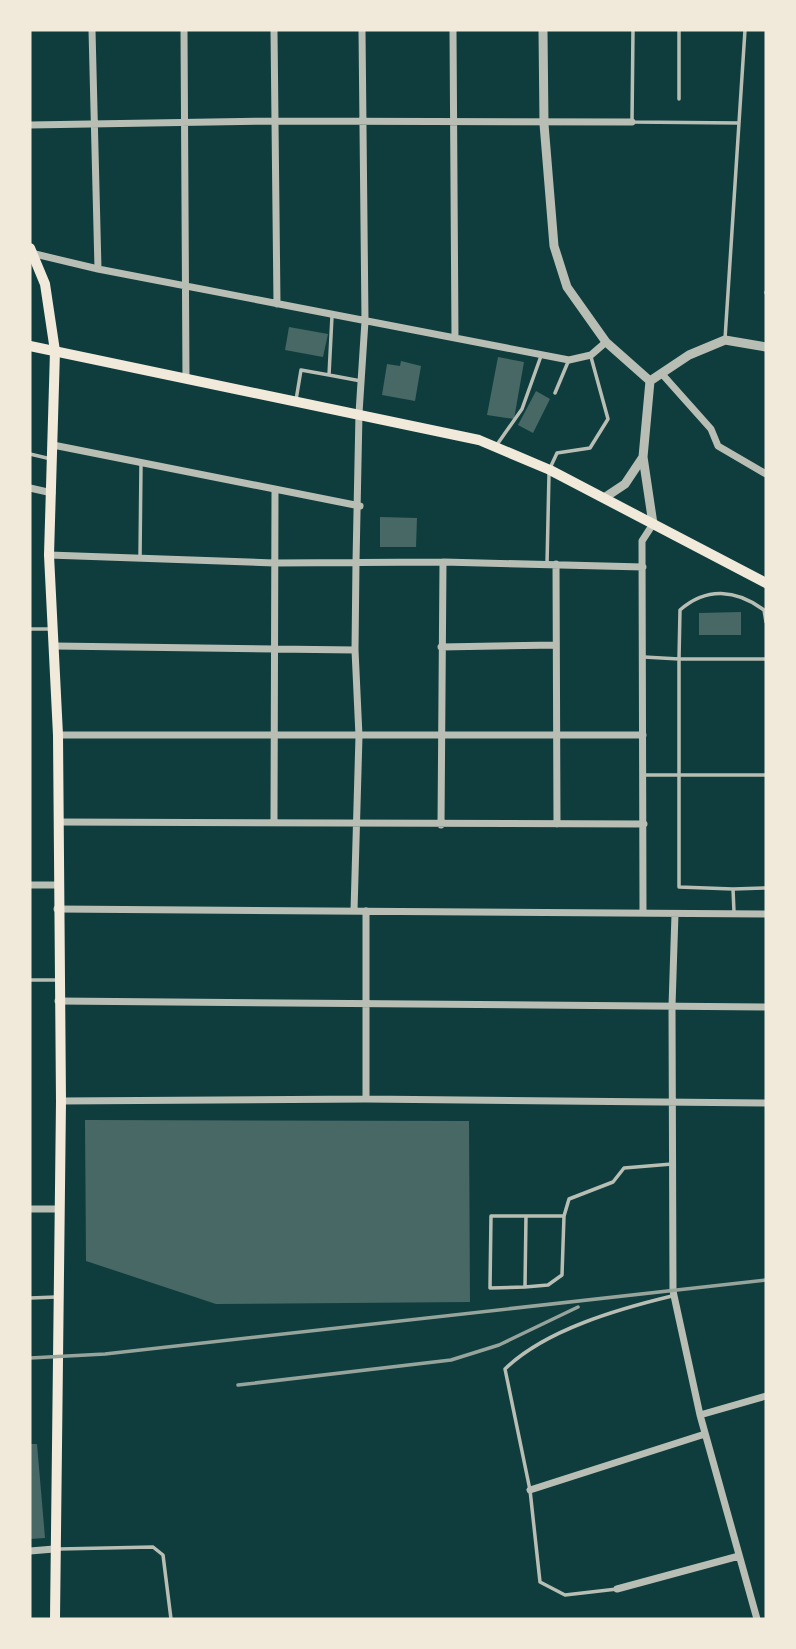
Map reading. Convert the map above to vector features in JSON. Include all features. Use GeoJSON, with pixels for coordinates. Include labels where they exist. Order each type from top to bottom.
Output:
{"type":"FeatureCollection","features":[{"type":"Feature","properties":{"kind":"main road"},"geometry":{"type":"LineString","coordinates":[[31,251],[35,272],[51,311],[55,351],[53,493],[49,555],[58,735],[57,909],[61,1101],[55,1619]]}},
{"type":"Feature","properties":{"kind":"main road"},"geometry":{"type":"LineString","coordinates":[[30,346],[479,440],[550,470],[766,583]]}},
{"type":"Feature","properties":{"kind":"street"},"geometry":{"type":"LineString","coordinates":[[92,30],[98,269]]}},
{"type":"Feature","properties":{"kind":"street"},"geometry":{"type":"LineString","coordinates":[[184,30],[186,378]]}},
{"type":"Feature","properties":{"kind":"street"},"geometry":{"type":"LineString","coordinates":[[274,30],[277,303]]}},
{"type":"Feature","properties":{"kind":"street"},"geometry":{"type":"LineString","coordinates":[[354,911],[359,736],[355,650],[356,562],[359,413],[365,321],[362,30]]}},
{"type":"Feature","properties":{"kind":"street"},"geometry":{"type":"LineString","coordinates":[[453,30],[455,338]]}},
{"type":"Feature","properties":{"kind":"street"},"geometry":{"type":"LineString","coordinates":[[544,30],[544,124],[554,246],[567,287],[606,342],[650,381]]}},
{"type":"Feature","properties":{"kind":"street"},"geometry":{"type":"LineString","coordinates":[[30,125],[275,121],[544,124],[632,122]]}},
{"type":"Feature","properties":{"kind":"street"},"geometry":{"type":"LineString","coordinates":[[31,251],[98,269],[569,360],[591,355],[606,342]]}},
{"type":"Feature","properties":{"kind":"street"},"geometry":{"type":"LineString","coordinates":[[650,381],[688,355],[725,340],[766,347]]}},
{"type":"Feature","properties":{"kind":"street"},"geometry":{"type":"LineString","coordinates":[[662,374],[711,429],[718,446],[766,474]]}},
{"type":"Feature","properties":{"kind":"street"},"geometry":{"type":"LineString","coordinates":[[643,913],[642,541],[653,524],[643,457],[650,381]]}},
{"type":"Feature","properties":{"kind":"street"},"geometry":{"type":"LineString","coordinates":[[53,445],[275,492],[359,506]]}},
{"type":"Feature","properties":{"kind":"street"},"geometry":{"type":"LineString","coordinates":[[604,498],[625,484],[643,457]]}},
{"type":"Feature","properties":{"kind":"street"},"geometry":{"type":"LineString","coordinates":[[30,488],[53,493]]}},
{"type":"Feature","properties":{"kind":"street"},"geometry":{"type":"LineString","coordinates":[[274,821],[275,492]]}},
{"type":"Feature","properties":{"kind":"street"},"geometry":{"type":"LineString","coordinates":[[49,555],[274,563],[443,562],[643,567]]}},
{"type":"Feature","properties":{"kind":"street"},"geometry":{"type":"LineString","coordinates":[[441,825],[443,562]]}},
{"type":"Feature","properties":{"kind":"street"},"geometry":{"type":"LineString","coordinates":[[551,564],[555,645],[557,824]]}},
{"type":"Feature","properties":{"kind":"street"},"geometry":{"type":"LineString","coordinates":[[441,647],[555,645]]}},
{"type":"Feature","properties":{"kind":"street"},"geometry":{"type":"LineString","coordinates":[[55,646],[355,650]]}},
{"type":"Feature","properties":{"kind":"street"},"geometry":{"type":"LineString","coordinates":[[58,735],[643,735]]}},
{"type":"Feature","properties":{"kind":"street"},"geometry":{"type":"LineString","coordinates":[[58,822],[643,824]]}},
{"type":"Feature","properties":{"kind":"street"},"geometry":{"type":"LineString","coordinates":[[30,885],[58,885]]}},
{"type":"Feature","properties":{"kind":"street"},"geometry":{"type":"LineString","coordinates":[[57,909],[766,914]]}},
{"type":"Feature","properties":{"kind":"street"},"geometry":{"type":"LineString","coordinates":[[366,911],[366,1099]]}},
{"type":"Feature","properties":{"kind":"street"},"geometry":{"type":"LineString","coordinates":[[675,914],[672,1006],[674,1295],[700,1415],[757,1619]]}},
{"type":"Feature","properties":{"kind":"street"},"geometry":{"type":"LineString","coordinates":[[58,1001],[766,1007]]}},
{"type":"Feature","properties":{"kind":"street"},"geometry":{"type":"LineString","coordinates":[[61,1101],[366,1099],[766,1103]]}},
{"type":"Feature","properties":{"kind":"street"},"geometry":{"type":"LineString","coordinates":[[30,1209],[58,1209]]}},
{"type":"Feature","properties":{"kind":"street"},"geometry":{"type":"LineString","coordinates":[[700,1415],[766,1396]]}},
{"type":"Feature","properties":{"kind":"street"},"geometry":{"type":"LineString","coordinates":[[530,1490],[705,1434]]}},
{"type":"Feature","properties":{"kind":"street"},"geometry":{"type":"LineString","coordinates":[[30,1551],[54,1549]]}},
{"type":"Feature","properties":{"kind":"street"},"geometry":{"type":"LineString","coordinates":[[617,1589],[739,1556]]}},
{"type":"Feature","properties":{"kind":"lane"},"geometry":{"type":"LineString","coordinates":[[633,30],[632,122],[739,123]]}},
{"type":"Feature","properties":{"kind":"lane"},"geometry":{"type":"LineString","coordinates":[[679,30],[679,99]]}},
{"type":"Feature","properties":{"kind":"lane"},"geometry":{"type":"LineString","coordinates":[[725,340],[745,30]]}},
{"type":"Feature","properties":{"kind":"lane"},"geometry":{"type":"LineString","coordinates":[[329,375],[332,314]]}},
{"type":"Feature","properties":{"kind":"lane"},"geometry":{"type":"LineString","coordinates":[[495,447],[522,409],[542,355]]}},
{"type":"Feature","properties":{"kind":"lane"},"geometry":{"type":"LineString","coordinates":[[551,564],[550,470],[557,453],[590,448],[608,419],[591,355]]}},
{"type":"Feature","properties":{"kind":"lane"},"geometry":{"type":"LineString","coordinates":[[555,393],[569,360]]}},
{"type":"Feature","properties":{"kind":"lane"},"geometry":{"type":"LineString","coordinates":[[296,400],[301,370],[361,381]]}},
{"type":"Feature","properties":{"kind":"lane"},"geometry":{"type":"LineString","coordinates":[[30,454],[53,459]]}},
{"type":"Feature","properties":{"kind":"lane"},"geometry":{"type":"LineString","coordinates":[[140,558],[141,464]]}},
{"type":"Feature","properties":{"kind":"lane"},"geometry":{"type":"LineString","coordinates":[[766,622],[764,610],[758,606],[727,592],[705,593],[680,610],[679,659],[679,887],[766,888]]}},
{"type":"Feature","properties":{"kind":"lane"},"geometry":{"type":"LineString","coordinates":[[30,629],[54,629]]}},
{"type":"Feature","properties":{"kind":"lane"},"geometry":{"type":"LineString","coordinates":[[643,657],[766,659]]}},
{"type":"Feature","properties":{"kind":"lane"},"geometry":{"type":"LineString","coordinates":[[643,775],[766,775]]}},
{"type":"Feature","properties":{"kind":"lane"},"geometry":{"type":"LineString","coordinates":[[733,889],[734,914]]}},
{"type":"Feature","properties":{"kind":"lane"},"geometry":{"type":"LineString","coordinates":[[30,980],[58,980]]}},
{"type":"Feature","properties":{"kind":"lane"},"geometry":{"type":"LineString","coordinates":[[564,1216],[491,1216],[490,1288],[548,1285],[562,1275],[564,1216],[569,1199],[613,1182],[624,1168],[674,1164]]}},
{"type":"Feature","properties":{"kind":"lane"},"geometry":{"type":"LineString","coordinates":[[525,1287],[526,1216]]}},
{"type":"Feature","properties":{"kind":"lane"},"geometry":{"type":"LineString","coordinates":[[617,1589],[565,1595],[540,1582],[530,1490],[505,1369],[521,1353],[581,1324],[636,1304],[674,1295]]}},
{"type":"Feature","properties":{"kind":"lane"},"geometry":{"type":"LineString","coordinates":[[30,1298],[57,1297]]}},
{"type":"Feature","properties":{"kind":"lane"},"geometry":{"type":"LineString","coordinates":[[54,1549],[153,1546],[160,1549],[171,1619]]}},
{"type":"Feature","properties":{"kind":"building"},"geometry":{"type":"Polygon","coordinates":[[[289,327],[328,334],[323,357],[285,350],[289,327]]]}},
{"type":"Feature","properties":{"kind":"building"},"geometry":{"type":"Polygon","coordinates":[[[498,357],[524,362],[514,419],[487,415],[498,357]]]}},
{"type":"Feature","properties":{"kind":"building"},"geometry":{"type":"Polygon","coordinates":[[[401,361],[421,366],[415,401],[382,395],[387,364],[400,366],[401,361]]]}},
{"type":"Feature","properties":{"kind":"building"},"geometry":{"type":"Polygon","coordinates":[[[536,391],[550,399],[533,433],[518,425],[536,391]]]}},
{"type":"Feature","properties":{"kind":"building"},"geometry":{"type":"Polygon","coordinates":[[[380,517],[417,518],[416,547],[380,547],[380,517]]]}},
{"type":"Feature","properties":{"kind":"building"},"geometry":{"type":"Polygon","coordinates":[[[741,612],[741,635],[699,635],[699,613],[741,612]]]}},
{"type":"Feature","properties":{"kind":"building"},"geometry":{"type":"Polygon","coordinates":[[[85,1120],[469,1121],[470,1302],[216,1304],[86,1261],[85,1120]]]}},
{"type":"Feature","properties":{"kind":"building"},"geometry":{"type":"Polygon","coordinates":[[[30,1444],[37,1444],[45,1538],[30,1539],[30,1444]]]}},
{"type":"Feature","properties":{"kind":"railway"},"geometry":{"type":"LineString","coordinates":[[30,1358],[105,1354],[766,1280]]}},
{"type":"Feature","properties":{"kind":"railway"},"geometry":{"type":"LineString","coordinates":[[238,1385],[451,1360],[499,1345],[578,1307]]}}]}
